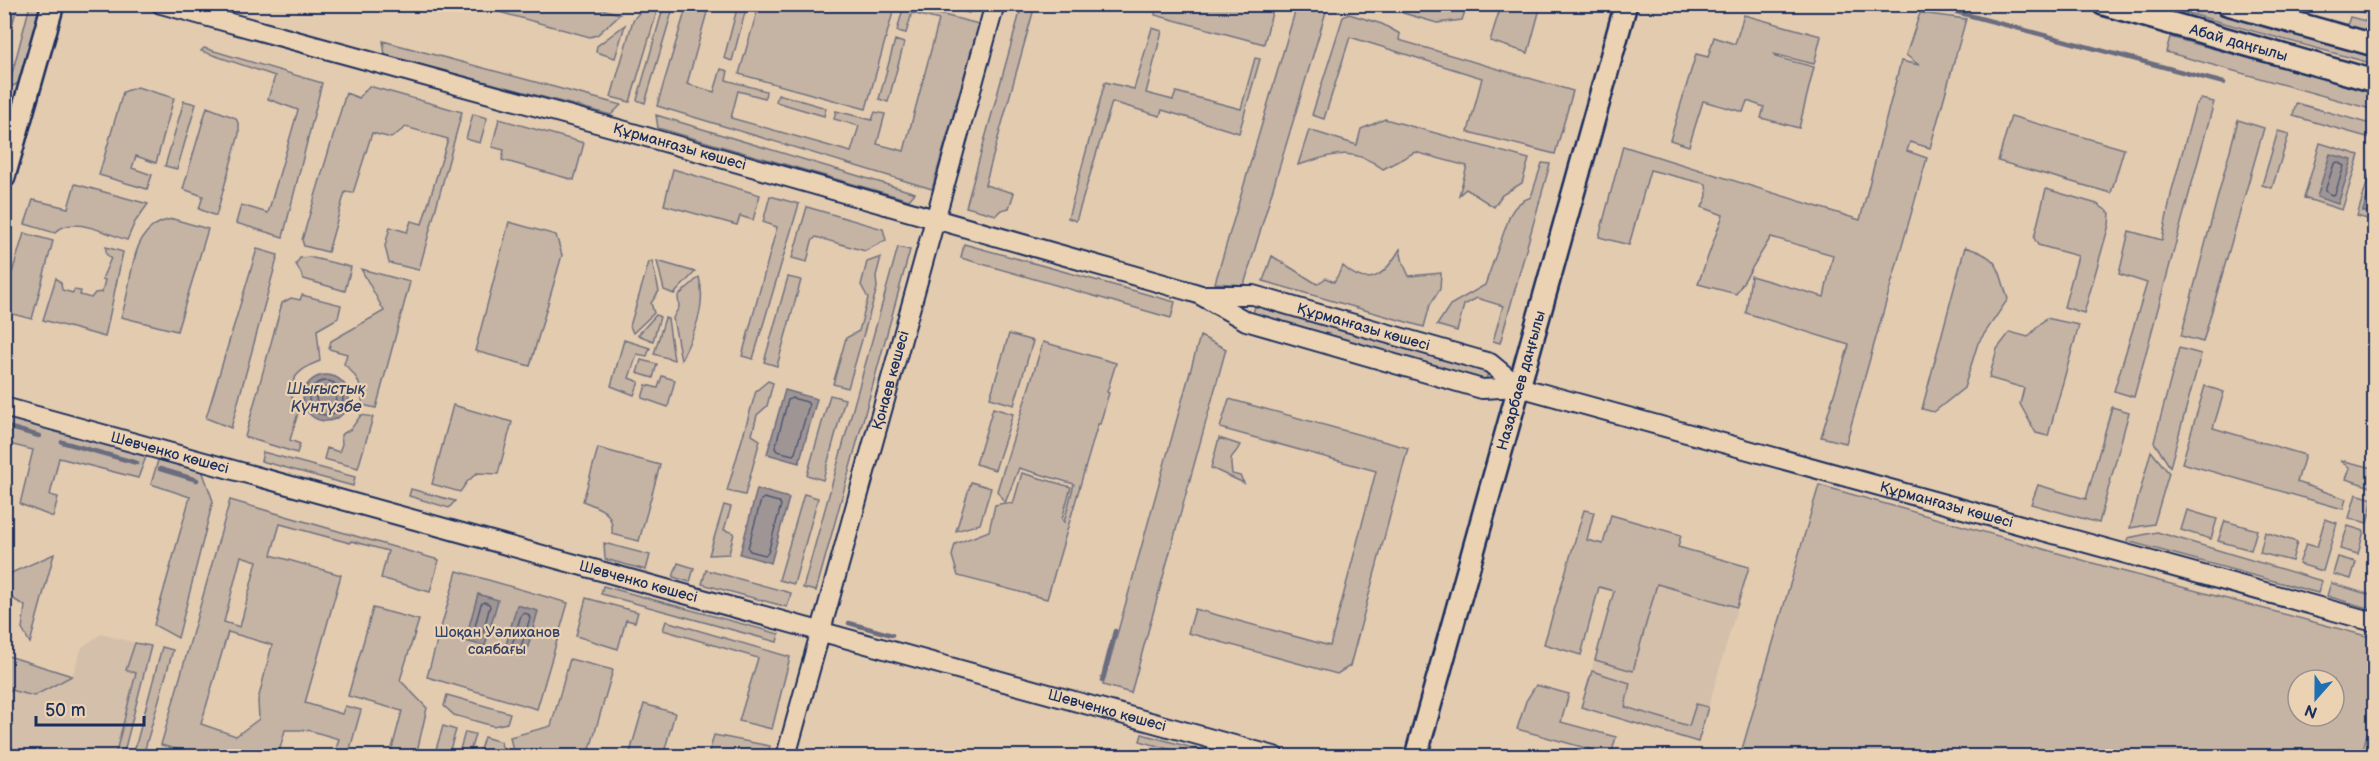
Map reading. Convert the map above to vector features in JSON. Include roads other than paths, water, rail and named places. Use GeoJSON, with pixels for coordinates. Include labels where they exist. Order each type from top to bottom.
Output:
{"type":"FeatureCollection","features":[{"type":"Feature","properties":{"kind":"main road"},"geometry":{"type":"LineString","coordinates":[[4,177],[53,4]]}},
{"type":"Feature","properties":{"kind":"main road","name":"Назарбаев даңғылы"},"geometry":{"type":"LineString","coordinates":[[1416,756],[1626,4]]}},
{"type":"Feature","properties":{"kind":"main road","name":"Абай даңғылы"},"geometry":{"type":"LineString","coordinates":[[2103,4],[2374,81]]}},
{"type":"Feature","properties":{"kind":"main road"},"geometry":{"type":"LineString","coordinates":[[2227,4],[2374,45]]}},
{"type":"Feature","properties":{"kind":"street","name":"Құрманғазы көшесі"},"geometry":{"type":"LineString","coordinates":[[161,4],[622,130],[1198,294],[1246,321],[1482,389],[1519,387],[2374,622]]}},
{"type":"Feature","properties":{"kind":"street","name":"Қонаев көшесі"},"geometry":{"type":"LineString","coordinates":[[786,756],[995,4]]}},
{"type":"Feature","properties":{"kind":"street","name":"Құрманғазы көшесі"},"geometry":{"type":"LineString","coordinates":[[1198,294],[1253,295],[1490,363],[1519,387]]}},
{"type":"Feature","properties":{"kind":"street","name":"Шевченко көшесі"},"geometry":{"type":"LineString","coordinates":[[4,407],[1274,756]]}},
{"type":"Feature","properties":{"kind":"water"},"geometry":{"type":"Polygon","coordinates":[[[2330,154],[2352,160],[2338,204],[2317,197],[2330,154]]]}},
{"type":"Feature","properties":{"kind":"water"},"geometry":{"type":"Polygon","coordinates":[[[2374,174],[2374,215],[2363,211],[2374,174]]]}},
{"type":"Feature","properties":{"kind":"water","name":"Шығыстық Күнтүзбе"},"geometry":{"type":"Polygon","coordinates":[[[326,375],[342,382],[349,398],[342,414],[326,421],[310,414],[303,398],[310,382],[326,375]]]}},
{"type":"Feature","properties":{"kind":"water"},"geometry":{"type":"Polygon","coordinates":[[[785,390],[817,399],[799,463],[767,454],[785,390]]]}},
{"type":"Feature","properties":{"kind":"water"},"geometry":{"type":"Polygon","coordinates":[[[757,489],[789,498],[771,563],[740,554],[757,489]]]}},
{"type":"Feature","properties":{"kind":"water"},"geometry":{"type":"Polygon","coordinates":[[[478,594],[498,600],[485,646],[465,641],[478,594]]]}},
{"type":"Feature","properties":{"kind":"water"},"geometry":{"type":"Polygon","coordinates":[[[517,605],[538,611],[525,657],[504,652],[517,605]]]}},
{"type":"Feature","properties":{"kind":"waterway"},"geometry":{"type":"LineString","coordinates":[[1928,4],[1949,10]]}},
{"type":"Feature","properties":{"kind":"waterway"},"geometry":{"type":"LineString","coordinates":[[1953,11],[2224,83]]}},
{"type":"Feature","properties":{"kind":"waterway"},"geometry":{"type":"LineString","coordinates":[[4,426],[39,436]]}},
{"type":"Feature","properties":{"kind":"waterway"},"geometry":{"type":"LineString","coordinates":[[62,442],[137,463]]}},
{"type":"Feature","properties":{"kind":"waterway"},"geometry":{"type":"LineString","coordinates":[[160,469],[197,480]]}},
{"type":"Feature","properties":{"kind":"waterway"},"geometry":{"type":"LineString","coordinates":[[849,623],[892,635]]}},
{"type":"Feature","properties":{"kind":"waterway"},"geometry":{"type":"LineString","coordinates":[[1102,681],[1115,631]]}},
{"type":"Feature","properties":{"kind":"park label","name":"Шоқан Уәлиханов саябағы"},"geometry":{"type":"Point","coordinates":[497,640]}}]}
